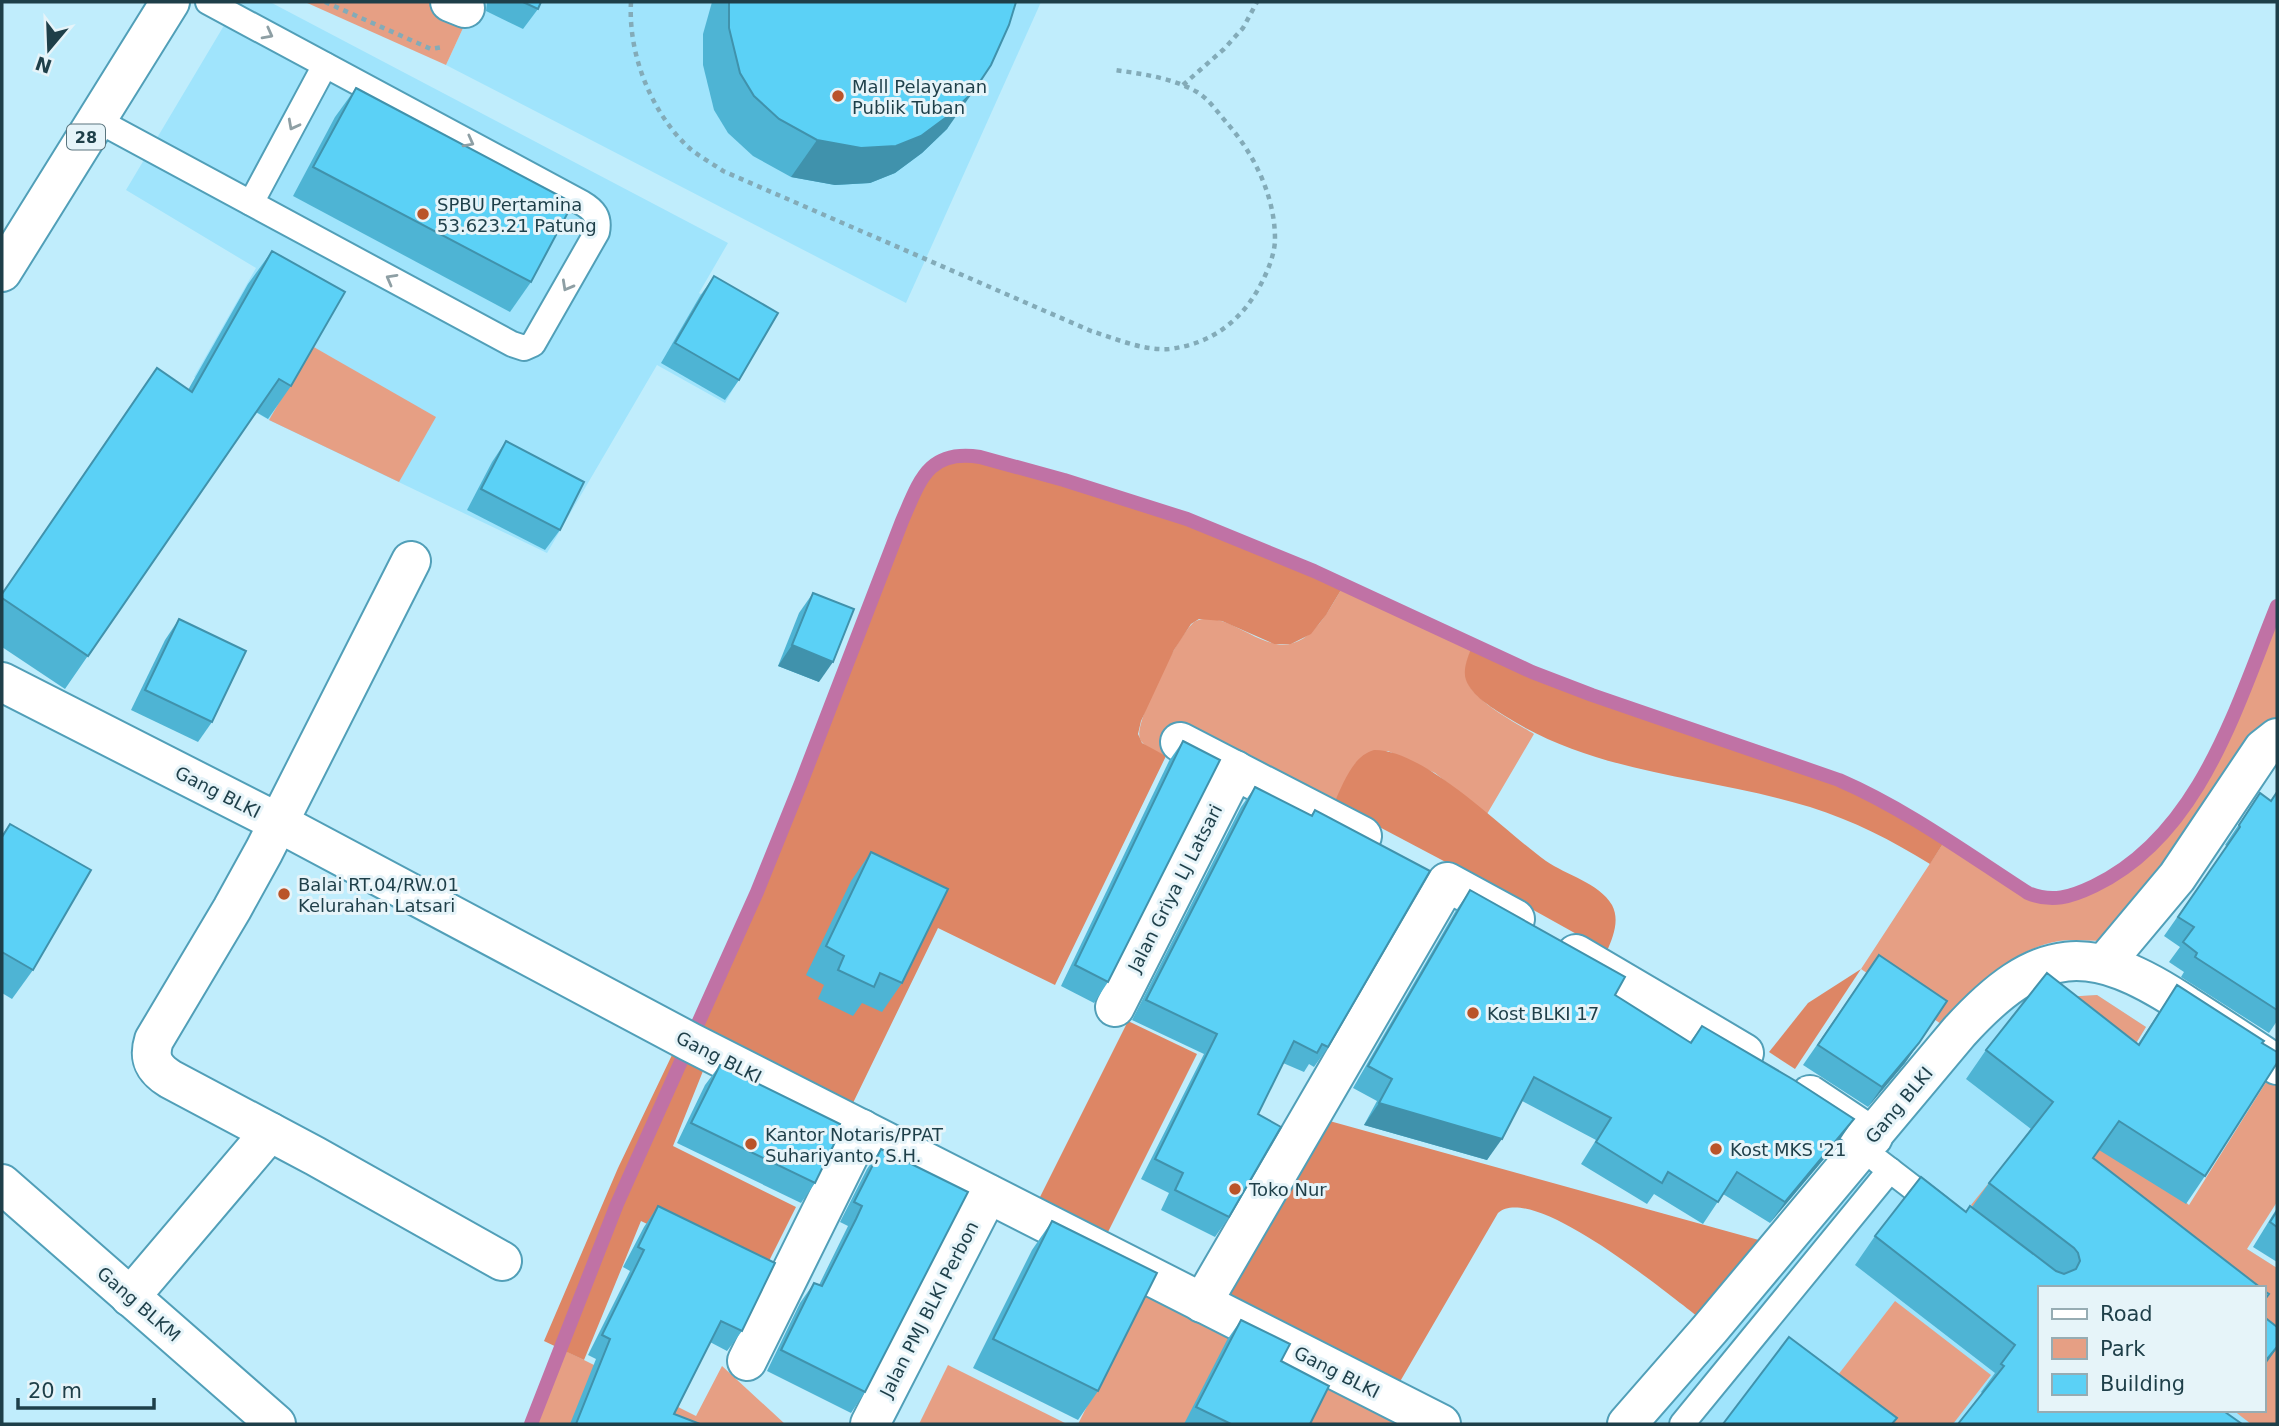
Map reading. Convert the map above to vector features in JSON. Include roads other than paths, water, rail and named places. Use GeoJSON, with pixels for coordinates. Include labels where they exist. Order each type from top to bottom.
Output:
{"type":"FeatureCollection","features":[{"type":"Feature","properties":{"kind":"main road","name":"28"},"geometry":{"type":"LineString","coordinates":[[2,272],[170,2]]}},
{"type":"Feature","properties":{"kind":"main road"},"geometry":{"type":"LineString","coordinates":[[411,561],[279,823],[232,909],[158,1032],[151,1050],[154,1066],[161,1073],[502,1261]]}},
{"type":"Feature","properties":{"kind":"main road","name":"Gang BLKI"},"geometry":{"type":"LineString","coordinates":[[2,682],[279,823],[734,1065],[1441,1424]]}},
{"type":"Feature","properties":{"kind":"main road"},"geometry":{"type":"LineString","coordinates":[[2277,738],[2263,750],[2177,877],[2099,962],[2153,983],[2277,1065]]}},
{"type":"Feature","properties":{"kind":"main road"},"geometry":{"type":"LineString","coordinates":[[1180,742],[1400,856],[1545,936],[1756,1060],[1875,1152]]}},
{"type":"Feature","properties":{"kind":"main road","name":"Jalan Griya LJ Latsari"},"geometry":{"type":"LineString","coordinates":[[1115,1007],[1235,770]]}},
{"type":"Feature","properties":{"kind":"main road"},"geometry":{"type":"LineString","coordinates":[[1202,1303],[1447,882]]}},
{"type":"Feature","properties":{"kind":"main road","name":"Gang BLKI"},"geometry":{"type":"LineString","coordinates":[[1627,1424],[1875,1152],[1959,1032],[1991,999],[2026,975],[2060,963],[2099,962]]}},
{"type":"Feature","properties":{"kind":"main road"},"geometry":{"type":"LineString","coordinates":[[747,1361],[862,1129]]}},
{"type":"Feature","properties":{"kind":"main road"},"geometry":{"type":"LineString","coordinates":[[130,1297],[270,1132]]}},
{"type":"Feature","properties":{"kind":"main road","name":"Gang BLKM"},"geometry":{"type":"LineString","coordinates":[[2,1184],[276,1424]]}},
{"type":"Feature","properties":{"kind":"main road","name":"Jalan PMJ BLKI Perbon"},"geometry":{"type":"LineString","coordinates":[[870,1424],[988,1194]]}},
{"type":"Feature","properties":{"kind":"lane"},"geometry":{"type":"LineString","coordinates":[[97,120],[518,347],[530,346],[537,340],[594,237],[598,219],[589,206],[208,2]]}},
{"type":"Feature","properties":{"kind":"lane"},"geometry":{"type":"LineString","coordinates":[[251,203],[325,65]]}},
{"type":"Feature","properties":{"kind":"lane"},"geometry":{"type":"LineString","coordinates":[[1682,1424],[1875,1152],[1956,1221]]}},
{"type":"Feature","properties":{"kind":"waterway"},"geometry":{"type":"LineString","coordinates":[[531,1424],[617,1204],[757,892],[902,521],[921,481],[937,463],[962,456],[980,457],[1187,519],[1314,571],[1532,672],[1839,780],[1912,818],[2028,893],[2045,898],[2069,896],[2094,886],[2131,863],[2162,835],[2188,802],[2210,765],[2229,726],[2277,606]]}},
{"type":"Feature","properties":{"kind":"place","name":"Mall Pelayanan Publik Tuban"},"geometry":{"type":"Point","coordinates":[838,96]}},
{"type":"Feature","properties":{"kind":"place","name":"SPBU Pertamina 53.623.21 Patung"},"geometry":{"type":"Point","coordinates":[423,214]}},
{"type":"Feature","properties":{"kind":"place","name":"Balai RT.04/RW.01 Kelurahan Latsari"},"geometry":{"type":"Point","coordinates":[284,894]}},
{"type":"Feature","properties":{"kind":"place","name":"Kost BLKI 17"},"geometry":{"type":"Point","coordinates":[1473,1013]}},
{"type":"Feature","properties":{"kind":"place","name":"Kantor Notaris/PPAT Suhariyanto, S.H."},"geometry":{"type":"Point","coordinates":[751,1144]}},
{"type":"Feature","properties":{"kind":"place","name":"Kost MKS '21"},"geometry":{"type":"Point","coordinates":[1716,1149]}},
{"type":"Feature","properties":{"kind":"place","name":"Toko Nur"},"geometry":{"type":"Point","coordinates":[1235,1189]}}]}
